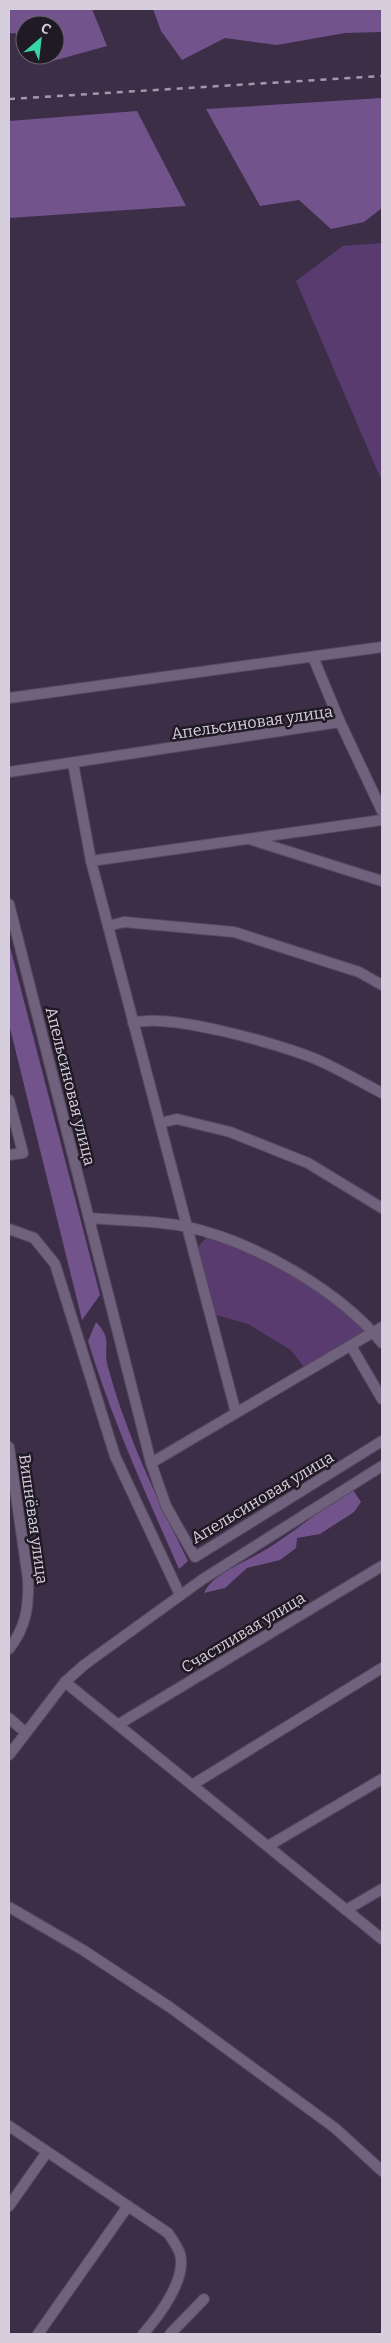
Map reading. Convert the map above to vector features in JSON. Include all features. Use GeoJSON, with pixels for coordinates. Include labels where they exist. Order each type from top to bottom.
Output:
{"type":"FeatureCollection","features":[{"type":"Feature","properties":{"kind":"street"},"geometry":{"type":"LineString","coordinates":[[9,698],[382,648]]}},
{"type":"Feature","properties":{"kind":"street"},"geometry":{"type":"LineString","coordinates":[[313,657],[340,722]]}},
{"type":"Feature","properties":{"kind":"street","name":"Апельсиновая улица"},"geometry":{"type":"LineString","coordinates":[[9,772],[340,722],[382,811]]}},
{"type":"Feature","properties":{"kind":"street"},"geometry":{"type":"LineString","coordinates":[[72,764],[91,861],[236,1413]]}},
{"type":"Feature","properties":{"kind":"street"},"geometry":{"type":"LineString","coordinates":[[91,861],[382,820]]}},
{"type":"Feature","properties":{"kind":"street"},"geometry":{"type":"LineString","coordinates":[[250,840],[382,881]]}},
{"type":"Feature","properties":{"kind":"street","name":"Апельсиновая улица"},"geometry":{"type":"LineString","coordinates":[[9,904],[151,1463],[166,1506],[195,1557],[382,1441]]}},
{"type":"Feature","properties":{"kind":"street"},"geometry":{"type":"LineString","coordinates":[[108,926],[124,922],[234,932],[359,972],[382,985]]}},
{"type":"Feature","properties":{"kind":"street"},"geometry":{"type":"LineString","coordinates":[[133,1023],[143,1020],[166,1021],[226,1031],[317,1060],[382,1093]]}},
{"type":"Feature","properties":{"kind":"street"},"geometry":{"type":"LineString","coordinates":[[9,1100],[22,1153],[9,1155]]}},
{"type":"Feature","properties":{"kind":"street"},"geometry":{"type":"LineString","coordinates":[[160,1123],[177,1119],[230,1132],[308,1163],[382,1208]]}},
{"type":"Feature","properties":{"kind":"street"},"geometry":{"type":"LineString","coordinates":[[89,1218],[187,1227],[252,1248],[319,1286],[378,1330],[382,1343]]}},
{"type":"Feature","properties":{"kind":"street"},"geometry":{"type":"LineString","coordinates":[[9,1229],[34,1238],[55,1264],[115,1456],[180,1595]]}},
{"type":"Feature","properties":{"kind":"street"},"geometry":{"type":"LineString","coordinates":[[151,1463],[378,1330]]}},
{"type":"Feature","properties":{"kind":"street"},"geometry":{"type":"LineString","coordinates":[[351,1346],[382,1399]]}},
{"type":"Feature","properties":{"kind":"street","name":"Вишнёвая улица"},"geometry":{"type":"LineString","coordinates":[[9,1447],[28,1579],[29,1601],[23,1627],[9,1649]]}},
{"type":"Feature","properties":{"kind":"street"},"geometry":{"type":"LineString","coordinates":[[9,1755],[65,1682],[84,1665],[180,1595],[382,1466]]}},
{"type":"Feature","properties":{"kind":"street","name":"Счастливая улица"},"geometry":{"type":"LineString","coordinates":[[119,1724],[382,1566]]}},
{"type":"Feature","properties":{"kind":"street"},"geometry":{"type":"LineString","coordinates":[[192,1785],[382,1668]]}},
{"type":"Feature","properties":{"kind":"street"},"geometry":{"type":"LineString","coordinates":[[65,1682],[382,1939]]}},
{"type":"Feature","properties":{"kind":"street"},"geometry":{"type":"LineString","coordinates":[[9,1718],[26,1733]]}},
{"type":"Feature","properties":{"kind":"street"},"geometry":{"type":"LineString","coordinates":[[268,1846],[382,1779]]}},
{"type":"Feature","properties":{"kind":"street"},"geometry":{"type":"LineString","coordinates":[[346,1910],[382,1889]]}},
{"type":"Feature","properties":{"kind":"street"},"geometry":{"type":"LineString","coordinates":[[9,1907],[83,1950],[171,2008],[335,2128],[382,2171]]}},
{"type":"Feature","properties":{"kind":"street"},"geometry":{"type":"LineString","coordinates":[[9,2126],[168,2233],[180,2253],[182,2271],[162,2313],[143,2334]]}},
{"type":"Feature","properties":{"kind":"street"},"geometry":{"type":"LineString","coordinates":[[9,2206],[47,2152]]}},
{"type":"Feature","properties":{"kind":"street"},"geometry":{"type":"LineString","coordinates":[[38,2334],[128,2206]]}},
{"type":"Feature","properties":{"kind":"street"},"geometry":{"type":"LineString","coordinates":[[170,2334],[204,2299]]}},
{"type":"Feature","properties":{"kind":"shaded area"},"geometry":{"type":"Polygon","coordinates":[[[9,9],[92,9],[107,46],[65,58],[65,15],[15,15],[15,33],[9,33],[9,9]]]}},
{"type":"Feature","properties":{"kind":"shaded area"},"geometry":{"type":"Polygon","coordinates":[[[153,9],[382,9],[382,32],[345,33],[277,45],[225,38],[182,60],[161,31],[153,9]]]}},
{"type":"Feature","properties":{"kind":"shaded area"},"geometry":{"type":"Polygon","coordinates":[[[382,98],[382,208],[364,222],[331,229],[299,200],[260,206],[206,109],[382,98]]]}},
{"type":"Feature","properties":{"kind":"shaded area"},"geometry":{"type":"Polygon","coordinates":[[[137,111],[186,206],[9,218],[9,121],[137,111]]]}},
{"type":"Feature","properties":{"kind":"shaded area"},"geometry":{"type":"Polygon","coordinates":[[[382,243],[382,477],[380,477],[296,281],[343,246],[382,243]]]}},
{"type":"Feature","properties":{"kind":"shaded area"},"geometry":{"type":"Polygon","coordinates":[[[9,943],[100,1295],[82,1320],[9,1024],[9,943]]]}},
{"type":"Feature","properties":{"kind":"shaded area"},"geometry":{"type":"Polygon","coordinates":[[[207,1237],[242,1247],[298,1276],[361,1325],[363,1335],[306,1370],[291,1350],[248,1324],[216,1315],[198,1247],[207,1237]]]}},
{"type":"Feature","properties":{"kind":"shaded area"},"geometry":{"type":"Polygon","coordinates":[[[96,1322],[105,1334],[106,1360],[133,1442],[188,1561],[179,1569],[130,1456],[97,1370],[88,1341],[96,1322]]]}},
{"type":"Feature","properties":{"kind":"shaded area"},"geometry":{"type":"Polygon","coordinates":[[[351,1487],[361,1502],[354,1512],[320,1534],[297,1538],[296,1548],[280,1560],[247,1568],[225,1588],[204,1593],[215,1579],[280,1540],[351,1487]]]}},
{"type":"Feature","properties":{"kind":"railway"},"geometry":{"type":"LineString","coordinates":[[9,99],[382,76]]}}]}
